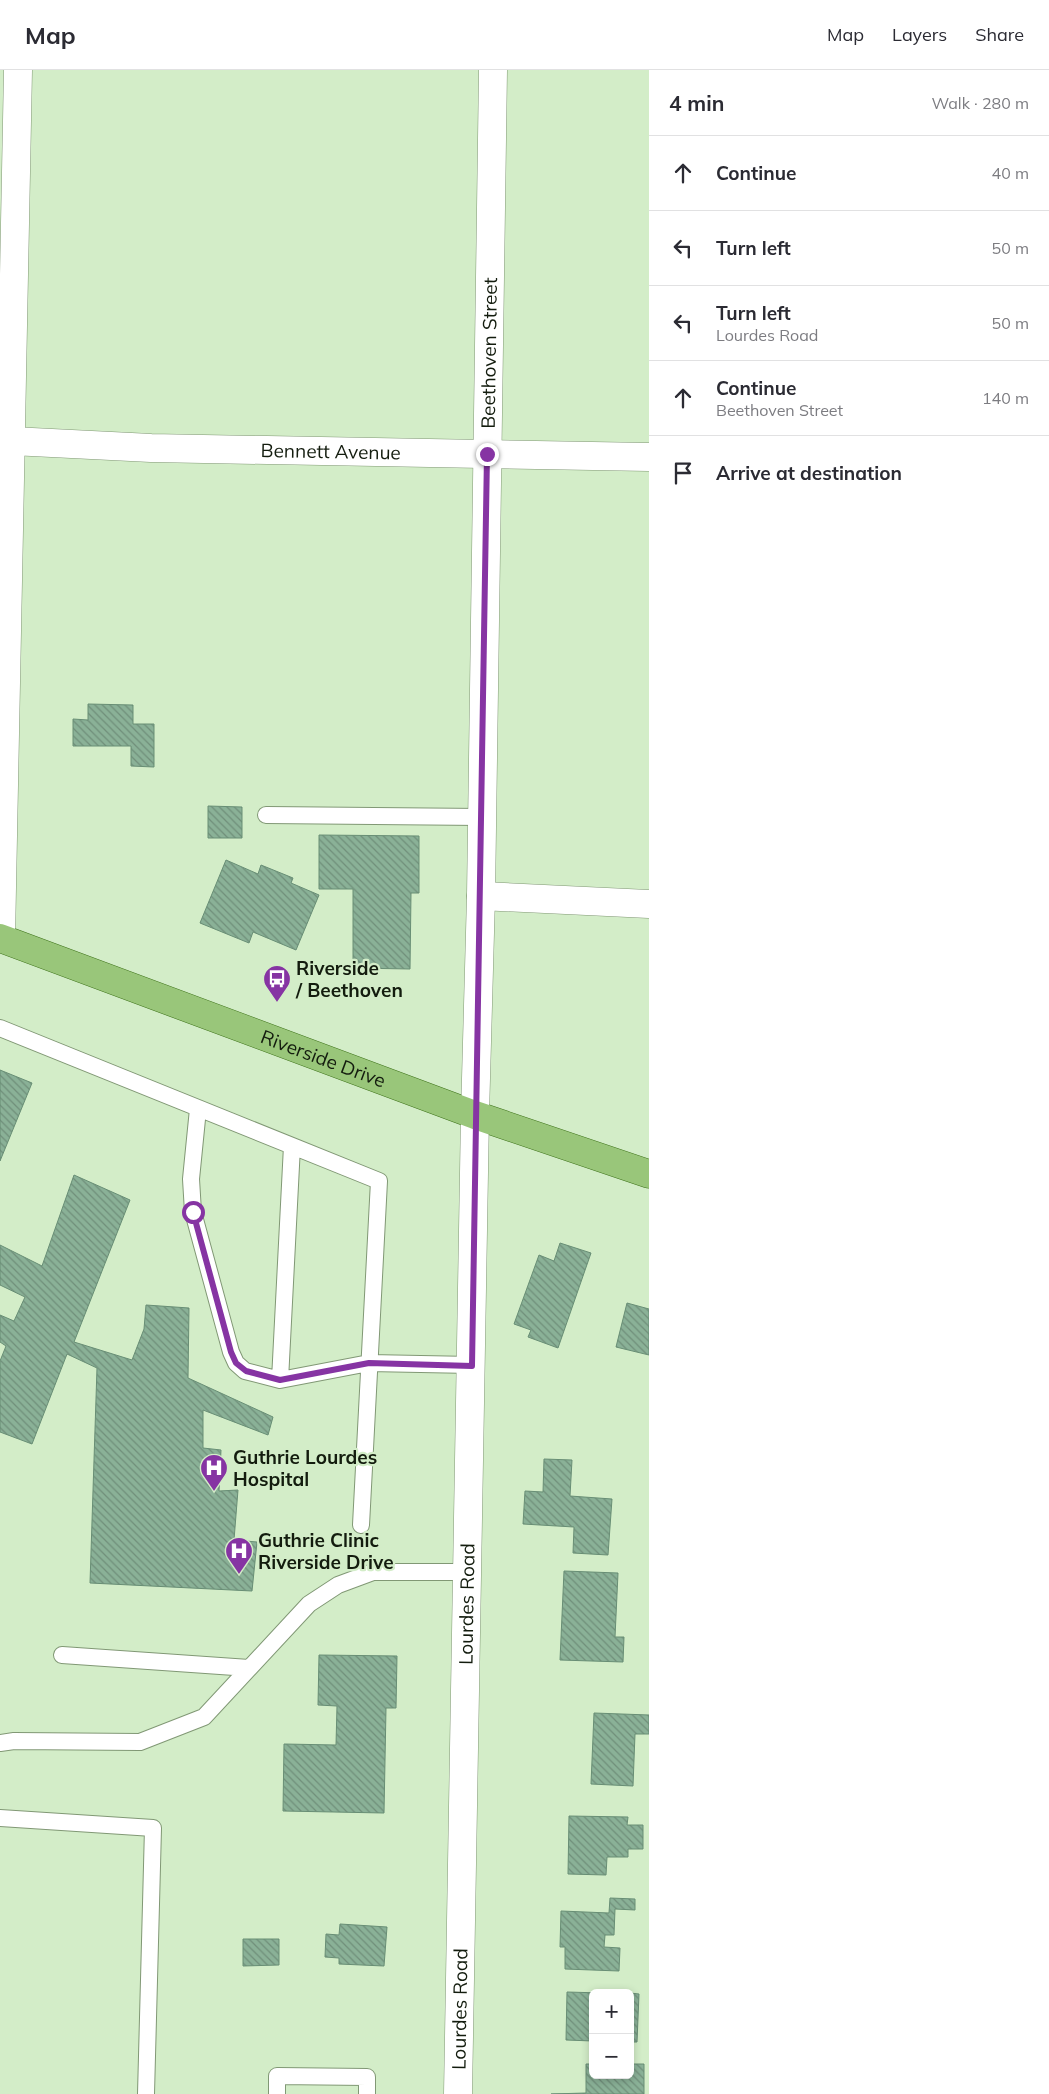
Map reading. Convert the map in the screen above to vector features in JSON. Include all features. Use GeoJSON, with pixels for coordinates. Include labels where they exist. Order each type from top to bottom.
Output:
{"type":"FeatureCollection","features":[{"type":"Feature","properties":{"kind":"main road","name":"Riverside Drive"},"geometry":{"type":"LineString","coordinates":[[0,942],[476,1115],[649,1174]]}},
{"type":"Feature","properties":{"kind":"street"},"geometry":{"type":"LineString","coordinates":[[0,942],[12,441],[18,70]]}},
{"type":"Feature","properties":{"kind":"street","name":"Beethoven Street"},"geometry":{"type":"LineString","coordinates":[[476,1115],[494,70]]}},
{"type":"Feature","properties":{"kind":"street","name":"Bennett Avenue"},"geometry":{"type":"LineString","coordinates":[[12,441],[151,448],[649,457]]}},
{"type":"Feature","properties":{"kind":"street"},"geometry":{"type":"LineString","coordinates":[[481,896],[649,904]]}},
{"type":"Feature","properties":{"kind":"street","name":"Lourdes Road"},"geometry":{"type":"LineString","coordinates":[[458,2094],[476,1115]]}},
{"type":"Feature","properties":{"kind":"lane"},"geometry":{"type":"LineString","coordinates":[[266,816],[482,818]]}},
{"type":"Feature","properties":{"kind":"lane"},"geometry":{"type":"LineString","coordinates":[[0,1028],[379,1181],[361,1525]]}},
{"type":"Feature","properties":{"kind":"lane"},"geometry":{"type":"LineString","coordinates":[[198,1109],[191,1180],[193,1212],[231,1352],[236,1363],[246,1371],[280,1380],[369,1363],[472,1366]]}},
{"type":"Feature","properties":{"kind":"lane"},"geometry":{"type":"LineString","coordinates":[[280,1380],[292,1146]]}},
{"type":"Feature","properties":{"kind":"lane"},"geometry":{"type":"LineString","coordinates":[[0,1743],[14,1741],[140,1742],[204,1717],[309,1604],[338,1585],[373,1572],[468,1572]]}},
{"type":"Feature","properties":{"kind":"lane"},"geometry":{"type":"LineString","coordinates":[[62,1655],[249,1668]]}},
{"type":"Feature","properties":{"kind":"lane"},"geometry":{"type":"LineString","coordinates":[[0,1818],[153,1828],[146,2094]]}},
{"type":"Feature","properties":{"kind":"lane"},"geometry":{"type":"LineString","coordinates":[[277,2094],[277,2076],[287,2076],[367,2077],[367,2094]]}},
{"type":"Feature","properties":{"kind":"building"},"geometry":{"type":"Polygon","coordinates":[[[88,704],[133,705],[133,724],[154,724],[154,767],[131,766],[131,746],[73,746],[73,719],[88,720],[88,704]]]}},
{"type":"Feature","properties":{"kind":"building"},"geometry":{"type":"Polygon","coordinates":[[[208,806],[242,807],[242,838],[208,838],[208,806]]]}},
{"type":"Feature","properties":{"kind":"building"},"geometry":{"type":"Polygon","coordinates":[[[319,835],[419,836],[419,893],[411,893],[410,969],[353,968],[353,889],[319,889],[319,835]]]}},
{"type":"Feature","properties":{"kind":"building"},"geometry":{"type":"Polygon","coordinates":[[[226,860],[258,874],[261,865],[293,878],[291,883],[319,895],[296,950],[253,932],[249,943],[200,923],[226,860]]]}},
{"type":"Feature","properties":{"kind":"building"},"geometry":{"type":"Polygon","coordinates":[[[0,1070],[32,1083],[0,1161],[0,1070]]]}},
{"type":"Feature","properties":{"kind":"building"},"geometry":{"type":"Polygon","coordinates":[[[74,1175],[130,1200],[74,1342],[132,1360],[144,1329],[146,1305],[189,1308],[188,1378],[273,1417],[268,1435],[203,1410],[203,1448],[221,1450],[219,1491],[238,1490],[234,1540],[257,1542],[252,1591],[90,1583],[97,1368],[67,1354],[32,1444],[0,1432],[0,1361],[6,1346],[0,1342],[0,1315],[14,1321],[25,1297],[0,1285],[0,1245],[42,1266],[74,1175]]]}},
{"type":"Feature","properties":{"kind":"building"},"geometry":{"type":"Polygon","coordinates":[[[560,1243],[591,1253],[558,1348],[528,1337],[531,1330],[514,1324],[539,1255],[554,1261],[560,1243]]]}},
{"type":"Feature","properties":{"kind":"building"},"geometry":{"type":"Polygon","coordinates":[[[627,1303],[649,1309],[649,1355],[616,1347],[627,1303]]]}},
{"type":"Feature","properties":{"kind":"building"},"geometry":{"type":"Polygon","coordinates":[[[544,1459],[572,1460],[570,1496],[612,1499],[608,1555],[573,1553],[574,1527],[523,1524],[525,1491],[543,1492],[544,1459]]]}},
{"type":"Feature","properties":{"kind":"building"},"geometry":{"type":"Polygon","coordinates":[[[564,1571],[618,1573],[615,1637],[624,1637],[623,1662],[560,1660],[564,1571]]]}},
{"type":"Feature","properties":{"kind":"building"},"geometry":{"type":"Polygon","coordinates":[[[319,1655],[397,1656],[396,1708],[386,1708],[384,1813],[283,1811],[284,1744],[336,1745],[337,1706],[318,1705],[319,1655]]]}},
{"type":"Feature","properties":{"kind":"building"},"geometry":{"type":"Polygon","coordinates":[[[594,1713],[649,1715],[649,1734],[635,1734],[633,1786],[591,1784],[594,1713]]]}},
{"type":"Feature","properties":{"kind":"building"},"geometry":{"type":"Polygon","coordinates":[[[569,1816],[628,1817],[627,1825],[643,1825],[643,1849],[628,1849],[628,1857],[607,1857],[606,1875],[568,1874],[569,1816]]]}},
{"type":"Feature","properties":{"kind":"building"},"geometry":{"type":"Polygon","coordinates":[[[610,1898],[635,1899],[635,1910],[615,1909],[614,1935],[605,1935],[604,1947],[620,1948],[619,1971],[565,1969],[565,1947],[560,1947],[561,1911],[609,1913],[610,1898]]]}},
{"type":"Feature","properties":{"kind":"building"},"geometry":{"type":"Polygon","coordinates":[[[340,1924],[387,1927],[384,1966],[339,1964],[339,1958],[325,1957],[326,1934],[339,1935],[340,1924]]]}},
{"type":"Feature","properties":{"kind":"building"},"geometry":{"type":"Polygon","coordinates":[[[243,1939],[279,1939],[279,1965],[243,1966],[243,1939]]]}},
{"type":"Feature","properties":{"kind":"building"},"geometry":{"type":"Polygon","coordinates":[[[567,1992],[589,1993],[589,2041],[566,2040],[567,1992]]]}},
{"type":"Feature","properties":{"kind":"building"},"geometry":{"type":"Polygon","coordinates":[[[634,1993],[639,1994],[637,2042],[634,2042],[634,1993]]]}},
{"type":"Feature","properties":{"kind":"building"},"geometry":{"type":"Polygon","coordinates":[[[586,2064],[589,2064],[589,2079],[634,2079],[634,2064],[644,2064],[644,2094],[551,2094],[586,2093],[586,2064]]]}},
{"type":"Feature","properties":{"kind":"place","name":"Riverside / Beethoven"},"geometry":{"type":"Point","coordinates":[277,1003]}},
{"type":"Feature","properties":{"kind":"place","name":"Guthrie Lourdes Hospital"},"geometry":{"type":"Point","coordinates":[214,1492]}},
{"type":"Feature","properties":{"kind":"place","name":"Guthrie Clinic Riverside Drive"},"geometry":{"type":"Point","coordinates":[239,1575]}},
{"type":"Feature","properties":{"kind":"route"},"geometry":{"type":"LineString","coordinates":[[193,1212],[231,1352],[236,1363],[246,1371],[280,1380],[369,1363],[472,1366],[487,454]]}}]}
